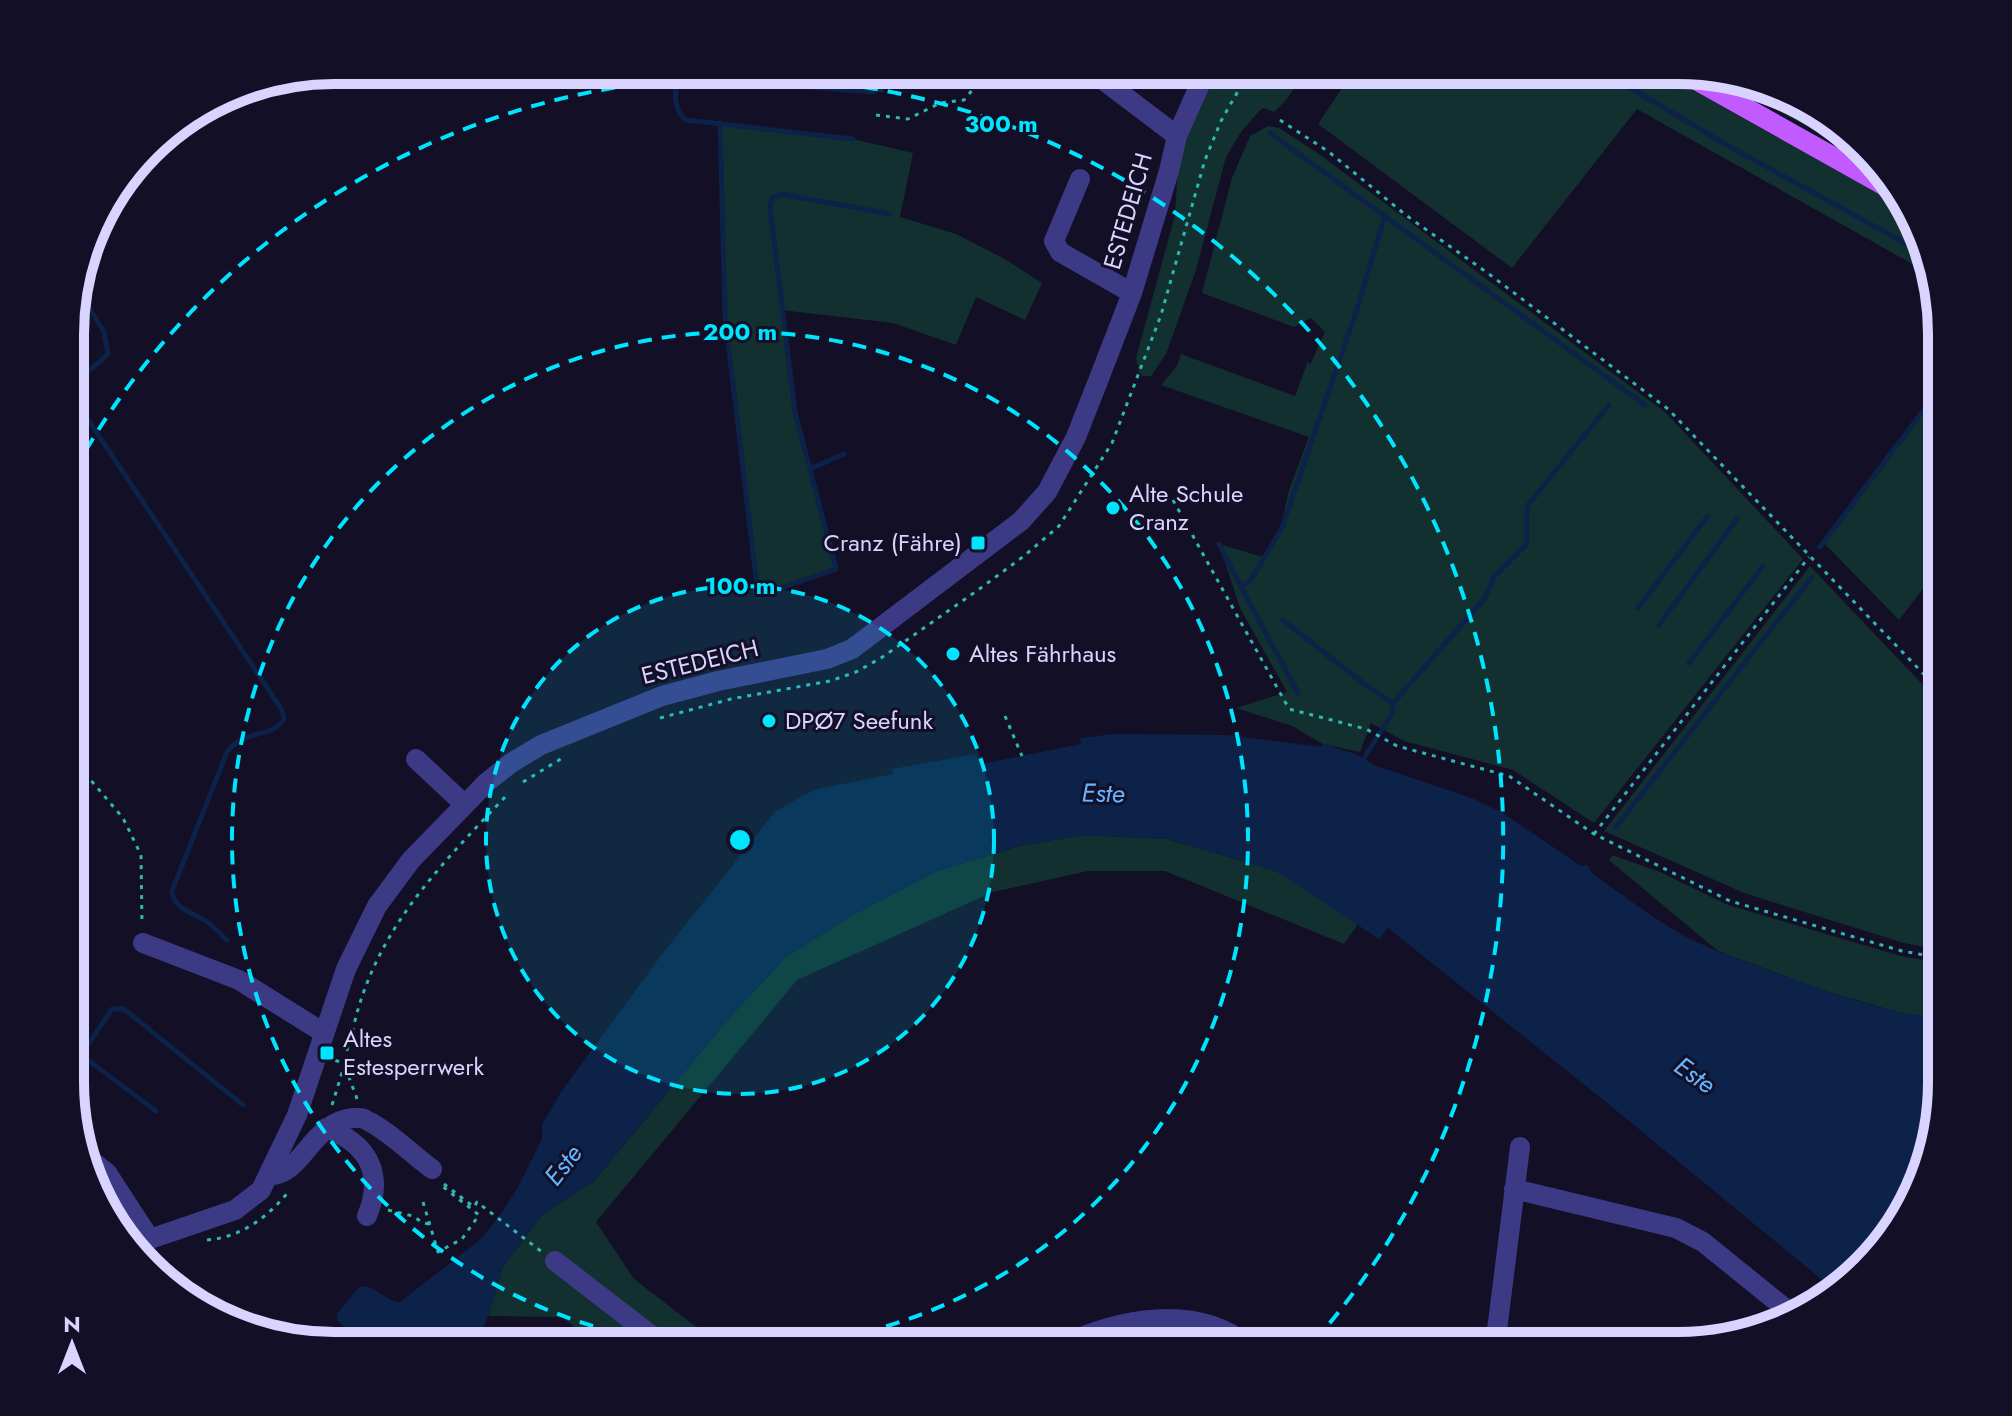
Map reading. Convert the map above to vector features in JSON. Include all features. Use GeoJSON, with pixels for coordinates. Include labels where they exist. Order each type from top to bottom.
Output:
{"type":"FeatureCollection","features":[{"type":"Feature","properties":{"kind":"main road"},"geometry":{"type":"LineString","coordinates":[[1708,87],[1874,180]]}},
{"type":"Feature","properties":{"kind":"street"},"geometry":{"type":"LineString","coordinates":[[1121,85],[1177,136]]}},
{"type":"Feature","properties":{"kind":"street","name":"ESTEDEICH"},"geometry":{"type":"LineString","coordinates":[[143,1244],[235,1210],[261,1190],[297,1115],[346,969],[377,906],[411,860],[487,782],[541,745],[635,705],[718,681],[827,659],[852,649],[1021,521],[1047,492],[1076,437],[1132,293],[1177,136],[1200,85]]}},
{"type":"Feature","properties":{"kind":"street"},"geometry":{"type":"LineString","coordinates":[[1080,179],[1054,241],[1060,252],[1132,293]]}},
{"type":"Feature","properties":{"kind":"street"},"geometry":{"type":"LineString","coordinates":[[416,759],[464,804]]}},
{"type":"Feature","properties":{"kind":"street"},"geometry":{"type":"LineString","coordinates":[[143,943],[239,980],[324,1033]]}},
{"type":"Feature","properties":{"kind":"street"},"geometry":{"type":"LineString","coordinates":[[269,1175],[278,1176],[288,1170],[326,1128],[342,1119],[364,1118],[437,1176]]}},
{"type":"Feature","properties":{"kind":"street"},"geometry":{"type":"LineString","coordinates":[[326,1128],[352,1141],[365,1155],[374,1183],[369,1211]]}},
{"type":"Feature","properties":{"kind":"street"},"geometry":{"type":"LineString","coordinates":[[1497,1332],[1520,1147]]}},
{"type":"Feature","properties":{"kind":"street"},"geometry":{"type":"LineString","coordinates":[[99,1167],[107,1173],[139,1238]]}},
{"type":"Feature","properties":{"kind":"street"},"geometry":{"type":"LineString","coordinates":[[1514,1189],[1676,1228],[1703,1242],[1785,1308]]}},
{"type":"Feature","properties":{"kind":"street"},"geometry":{"type":"LineString","coordinates":[[547,1255],[646,1331]]}},
{"type":"Feature","properties":{"kind":"street"},"geometry":{"type":"LineString","coordinates":[[1097,1332],[1127,1323],[1181,1319],[1228,1332]]}},
{"type":"Feature","properties":{"kind":"path"},"geometry":{"type":"LineString","coordinates":[[876,115],[908,119],[940,103],[964,100],[977,84]]}},
{"type":"Feature","properties":{"kind":"path"},"geometry":{"type":"LineString","coordinates":[[1059,526],[1112,443],[1161,315],[1205,160],[1221,121],[1242,85]]}},
{"type":"Feature","properties":{"kind":"path"},"geometry":{"type":"LineString","coordinates":[[1280,120],[1329,152],[1407,216],[1668,409],[1927,678]]}},
{"type":"Feature","properties":{"kind":"path"},"geometry":{"type":"LineString","coordinates":[[1173,500],[1289,709],[1366,729],[1397,746],[1509,776],[1594,834],[1730,901],[1927,955]]}},
{"type":"Feature","properties":{"kind":"path"},"geometry":{"type":"LineString","coordinates":[[1594,834],[1809,557]]}},
{"type":"Feature","properties":{"kind":"path"},"geometry":{"type":"LineString","coordinates":[[1005,716],[1022,756]]}},
{"type":"Feature","properties":{"kind":"path"},"geometry":{"type":"LineString","coordinates":[[85,773],[123,818],[141,855],[143,943]]}},
{"type":"Feature","properties":{"kind":"path"},"geometry":{"type":"LineString","coordinates":[[364,1118],[345,1063],[358,1005],[368,978],[401,916],[430,876],[505,797]]}},
{"type":"Feature","properties":{"kind":"path"},"geometry":{"type":"LineString","coordinates":[[437,1176],[474,1207],[477,1202],[547,1255]]}},
{"type":"Feature","properties":{"kind":"path"},"geometry":{"type":"LineString","coordinates":[[423,1202],[438,1252],[462,1239],[479,1215],[441,1185],[437,1176]]}},
{"type":"Feature","properties":{"kind":"path"},"geometry":{"type":"LineString","coordinates":[[369,1211],[413,1216],[429,1224]]}},
{"type":"Feature","properties":{"kind":"green space"},"geometry":{"type":"Polygon","coordinates":[[[785,84],[881,84],[884,92],[785,84]]]}},
{"type":"Feature","properties":{"kind":"green space"},"geometry":{"type":"Polygon","coordinates":[[[1212,85],[1297,85],[1274,112],[1264,108],[1260,110],[1241,132],[1226,157],[1196,270],[1166,354],[1151,376],[1143,376],[1139,373],[1136,358],[1175,215],[1178,167],[1212,85]]]}},
{"type":"Feature","properties":{"kind":"green space"},"geometry":{"type":"Polygon","coordinates":[[[1344,85],[1684,85],[1889,199],[1902,223],[1919,268],[1637,109],[1512,268],[1318,124],[1344,85]]]}},
{"type":"Feature","properties":{"kind":"green space"},"geometry":{"type":"Polygon","coordinates":[[[1752,96],[1803,117],[1843,147],[1752,96]]]}},
{"type":"Feature","properties":{"kind":"green space"},"geometry":{"type":"Polygon","coordinates":[[[720,123],[853,139],[913,153],[900,217],[956,234],[1003,258],[1042,283],[1025,320],[976,297],[956,345],[893,323],[781,310],[795,412],[836,569],[758,596],[725,316],[720,123]]]}},
{"type":"Feature","properties":{"kind":"green space"},"geometry":{"type":"Polygon","coordinates":[[[1268,126],[1279,128],[1319,154],[1666,413],[1803,559],[1594,823],[1513,770],[1404,741],[1371,723],[1360,752],[1323,744],[1292,726],[1236,708],[1287,692],[1240,608],[1219,544],[1263,557],[1280,531],[1289,490],[1309,437],[1161,385],[1177,366],[1181,354],[1295,396],[1308,361],[1310,365],[1325,332],[1311,318],[1294,327],[1202,293],[1232,178],[1250,136],[1268,126]]]}},
{"type":"Feature","properties":{"kind":"green space"},"geometry":{"type":"Polygon","coordinates":[[[1927,405],[1927,583],[1899,620],[1823,542],[1927,405]]]}},
{"type":"Feature","properties":{"kind":"green space"},"geometry":{"type":"Polygon","coordinates":[[[1810,566],[1927,689],[1927,947],[1744,893],[1604,831],[1810,566]]]}},
{"type":"Feature","properties":{"kind":"green space"},"geometry":{"type":"Polygon","coordinates":[[[1083,835],[1167,839],[1276,871],[1358,924],[1344,944],[1165,871],[1088,871],[993,892],[797,980],[596,1222],[634,1279],[702,1331],[580,1331],[562,1317],[488,1316],[503,1267],[542,1215],[594,1181],[731,1016],[786,957],[851,916],[937,871],[1023,845],[1083,835]]]}},
{"type":"Feature","properties":{"kind":"green space"},"geometry":{"type":"Polygon","coordinates":[[[1612,855],[1660,872],[1728,905],[1901,956],[1927,961],[1927,1017],[1908,1015],[1822,990],[1718,951],[1609,860],[1612,855]]]}},
{"type":"Feature","properties":{"kind":"water","name":"Este"},"geometry":{"type":"Polygon","coordinates":[[[1113,734],[1226,735],[1321,747],[1323,744],[1356,754],[1374,765],[1474,799],[1503,813],[1581,866],[1587,865],[1593,874],[1657,919],[1701,944],[1854,1000],[1927,1016],[1927,1099],[1923,1131],[1915,1163],[1886,1221],[1855,1259],[1826,1283],[1388,928],[1379,939],[1276,871],[1167,839],[1083,835],[1023,845],[937,871],[851,916],[786,957],[731,1016],[594,1181],[542,1215],[503,1267],[482,1331],[349,1331],[337,1320],[337,1314],[359,1287],[365,1286],[400,1302],[481,1239],[517,1189],[542,1139],[542,1125],[561,1092],[663,953],[775,812],[818,789],[893,774],[892,769],[976,754],[981,764],[1081,744],[1080,738],[1113,734]]]}},
{"type":"Feature","properties":{"kind":"waterway"},"geometry":{"type":"LineString","coordinates":[[676,84],[676,104],[686,120],[853,139]]}},
{"type":"Feature","properties":{"kind":"waterway"},"geometry":{"type":"LineString","coordinates":[[774,84],[873,92]]}},
{"type":"Feature","properties":{"kind":"waterway"},"geometry":{"type":"LineString","coordinates":[[1626,85],[1725,144],[1912,247]]}},
{"type":"Feature","properties":{"kind":"waterway"},"geometry":{"type":"LineString","coordinates":[[720,123],[725,316],[758,596],[836,569],[795,412],[770,208],[772,198],[782,194],[889,214]]}},
{"type":"Feature","properties":{"kind":"waterway"},"geometry":{"type":"LineString","coordinates":[[1270,133],[1645,405]]}},
{"type":"Feature","properties":{"kind":"waterway"},"geometry":{"type":"LineString","coordinates":[[1298,693],[1241,587],[1251,580],[1282,528],[1357,309],[1385,215]]}},
{"type":"Feature","properties":{"kind":"waterway"},"geometry":{"type":"LineString","coordinates":[[84,375],[108,353],[104,332],[86,302]]}},
{"type":"Feature","properties":{"kind":"waterway"},"geometry":{"type":"LineString","coordinates":[[1364,758],[1392,714],[1393,703],[1485,598],[1494,577],[1527,544],[1527,506],[1609,405]]}},
{"type":"Feature","properties":{"kind":"waterway"},"geometry":{"type":"LineString","coordinates":[[1820,547],[1927,406]]}},
{"type":"Feature","properties":{"kind":"waterway"},"geometry":{"type":"LineString","coordinates":[[84,414],[282,710],[284,719],[279,725],[242,740],[227,752],[172,891],[180,906],[209,923],[227,940]]}},
{"type":"Feature","properties":{"kind":"waterway"},"geometry":{"type":"LineString","coordinates":[[810,469],[844,454]]}},
{"type":"Feature","properties":{"kind":"waterway"},"geometry":{"type":"LineString","coordinates":[[1638,608],[1707,517]]}},
{"type":"Feature","properties":{"kind":"waterway"},"geometry":{"type":"LineString","coordinates":[[1659,625],[1737,519]]}},
{"type":"Feature","properties":{"kind":"waterway"},"geometry":{"type":"LineString","coordinates":[[1219,544],[1241,587]]}},
{"type":"Feature","properties":{"kind":"waterway"},"geometry":{"type":"LineString","coordinates":[[1689,663],[1763,566]]}},
{"type":"Feature","properties":{"kind":"waterway"},"geometry":{"type":"LineString","coordinates":[[1615,828],[1812,577]]}},
{"type":"Feature","properties":{"kind":"waterway"},"geometry":{"type":"LineString","coordinates":[[1283,620],[1393,703]]}},
{"type":"Feature","properties":{"kind":"waterway"},"geometry":{"type":"LineString","coordinates":[[85,1049],[112,1009],[124,1009],[243,1105]]}},
{"type":"Feature","properties":{"kind":"waterway"},"geometry":{"type":"LineString","coordinates":[[85,1058],[156,1111]]}},
{"type":"Feature","properties":{"kind":"place","name":"Alte Schule Cranz"},"geometry":{"type":"Point","coordinates":[1113,508]}},
{"type":"Feature","properties":{"kind":"place","name":"Cranz (Fähre)"},"geometry":{"type":"Point","coordinates":[978,543]}},
{"type":"Feature","properties":{"kind":"place","name":"Altes Fährhaus"},"geometry":{"type":"Point","coordinates":[953,654]}},
{"type":"Feature","properties":{"kind":"place","name":"DPØ7 Seefunk"},"geometry":{"type":"Point","coordinates":[769,721]}},
{"type":"Feature","properties":{"kind":"place","name":"Altes Estesperrwerk"},"geometry":{"type":"Point","coordinates":[327,1053]}}]}
